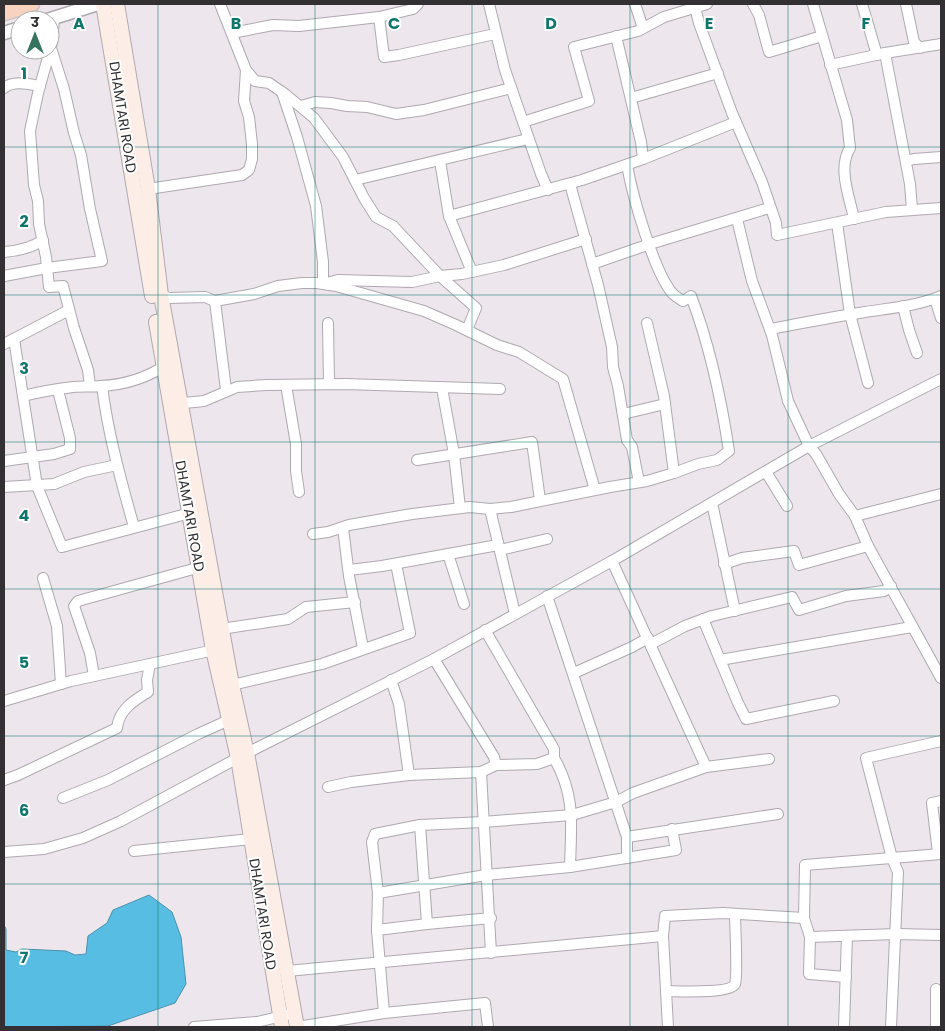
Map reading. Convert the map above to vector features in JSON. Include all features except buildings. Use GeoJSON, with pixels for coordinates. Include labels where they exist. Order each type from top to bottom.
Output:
{"type":"FeatureCollection","features":[{"type":"Feature","properties":{"kind":"highway"},"geometry":{"type":"LineString","coordinates":[[4,12],[31,4]]}},
{"type":"Feature","properties":{"kind":"main road","name":"DHAMTARI ROAD"},"geometry":{"type":"LineString","coordinates":[[103,4],[168,363]]}},
{"type":"Feature","properties":{"kind":"main road"},"geometry":{"type":"LineString","coordinates":[[117,4],[148,190],[168,363],[175,404],[204,566],[222,629],[219,648],[232,685],[242,755],[296,1022]]}},
{"type":"Feature","properties":{"kind":"main road","name":"DHAMTARI ROAD"},"geometry":{"type":"LineString","coordinates":[[204,566],[219,648],[229,720],[242,755],[251,839],[281,1022]]}},
{"type":"Feature","properties":{"kind":"street"},"geometry":{"type":"LineString","coordinates":[[60,16],[98,4]]}},
{"type":"Feature","properties":{"kind":"street"},"geometry":{"type":"LineString","coordinates":[[220,4],[246,70],[255,81],[269,83],[314,118],[343,157],[376,217],[393,226],[440,276],[476,308],[467,330]]}},
{"type":"Feature","properties":{"kind":"street"},"geometry":{"type":"LineString","coordinates":[[232,34],[273,25],[299,26],[379,17],[413,9],[418,4]]}},
{"type":"Feature","properties":{"kind":"street"},"geometry":{"type":"LineString","coordinates":[[489,4],[494,19],[495,34],[511,88],[548,190]]}},
{"type":"Feature","properties":{"kind":"street"},"geometry":{"type":"LineString","coordinates":[[635,4],[643,28]]}},
{"type":"Feature","properties":{"kind":"street"},"geometry":{"type":"LineString","coordinates":[[523,122],[589,101],[574,47],[643,28],[664,17],[707,4]]}},
{"type":"Feature","properties":{"kind":"street"},"geometry":{"type":"LineString","coordinates":[[753,4],[759,15],[769,52],[822,36]]}},
{"type":"Feature","properties":{"kind":"street"},"geometry":{"type":"LineString","coordinates":[[813,4],[847,120],[850,148],[845,156],[843,168],[854,219]]}},
{"type":"Feature","properties":{"kind":"street"},"geometry":{"type":"LineString","coordinates":[[862,4],[881,54],[906,162],[912,197],[912,210]]}},
{"type":"Feature","properties":{"kind":"street"},"geometry":{"type":"LineString","coordinates":[[906,4],[914,42],[920,48]]}},
{"type":"Feature","properties":{"kind":"street"},"geometry":{"type":"LineString","coordinates":[[695,7],[736,122],[762,182],[769,208],[776,223],[777,236],[886,212],[941,208]]}},
{"type":"Feature","properties":{"kind":"street"},"geometry":{"type":"LineString","coordinates":[[379,17],[384,57],[408,54],[495,34]]}},
{"type":"Feature","properties":{"kind":"street"},"geometry":{"type":"LineString","coordinates":[[616,36],[641,142],[643,159]]}},
{"type":"Feature","properties":{"kind":"street"},"geometry":{"type":"LineString","coordinates":[[830,65],[941,44]]}},
{"type":"Feature","properties":{"kind":"street"},"geometry":{"type":"LineString","coordinates":[[47,60],[30,130],[39,224],[49,287],[63,286],[88,370],[90,386]]}},
{"type":"Feature","properties":{"kind":"street"},"geometry":{"type":"LineString","coordinates":[[4,276],[102,261],[80,155],[55,60]]}},
{"type":"Feature","properties":{"kind":"street"},"geometry":{"type":"LineString","coordinates":[[148,190],[242,175],[249,170],[252,159],[252,144],[249,117],[244,101],[246,70]]}},
{"type":"Feature","properties":{"kind":"street"},"geometry":{"type":"LineString","coordinates":[[631,98],[718,73]]}},
{"type":"Feature","properties":{"kind":"street"},"geometry":{"type":"LineString","coordinates":[[4,88],[7,85],[15,84],[40,86]]}},
{"type":"Feature","properties":{"kind":"street"},"geometry":{"type":"LineString","coordinates":[[301,106],[315,102],[331,103],[366,107],[396,114],[424,110],[511,88]]}},
{"type":"Feature","properties":{"kind":"street"},"geometry":{"type":"LineString","coordinates":[[282,92],[314,197],[323,262],[323,284]]}},
{"type":"Feature","properties":{"kind":"street"},"geometry":{"type":"LineString","coordinates":[[449,216],[570,184],[627,165],[736,122]]}},
{"type":"Feature","properties":{"kind":"street"},"geometry":{"type":"LineString","coordinates":[[355,180],[528,139]]}},
{"type":"Feature","properties":{"kind":"street"},"geometry":{"type":"LineString","coordinates":[[906,162],[914,159],[941,157]]}},
{"type":"Feature","properties":{"kind":"street"},"geometry":{"type":"LineString","coordinates":[[440,161],[449,216],[472,272]]}},
{"type":"Feature","properties":{"kind":"street"},"geometry":{"type":"LineString","coordinates":[[313,534],[343,528],[349,524],[460,508],[490,509],[511,507],[639,482],[717,460],[729,450],[719,391],[702,323],[691,296],[682,301],[673,294],[660,274],[630,182],[627,165]]}},
{"type":"Feature","properties":{"kind":"street"},"geometry":{"type":"LineString","coordinates":[[570,184],[586,239],[612,347],[613,367],[627,440],[632,447],[639,482]]}},
{"type":"Feature","properties":{"kind":"street"},"geometry":{"type":"LineString","coordinates":[[592,264],[650,244],[769,208]]}},
{"type":"Feature","properties":{"kind":"street"},"geometry":{"type":"LineString","coordinates":[[737,219],[752,281],[770,329],[788,401],[810,446],[839,494],[855,516],[868,546],[941,678]]}},
{"type":"Feature","properties":{"kind":"street"},"geometry":{"type":"LineString","coordinates":[[837,223],[850,314],[868,383]]}},
{"type":"Feature","properties":{"kind":"street"},"geometry":{"type":"LineString","coordinates":[[323,284],[338,280],[412,282],[472,272],[504,265],[586,239]]}},
{"type":"Feature","properties":{"kind":"street"},"geometry":{"type":"LineString","coordinates":[[4,252],[22,249],[43,240]]}},
{"type":"Feature","properties":{"kind":"street"},"geometry":{"type":"LineString","coordinates":[[161,295],[169,298],[205,297],[215,301],[254,294],[278,286],[302,283],[336,286],[424,311],[496,345],[519,352],[563,379],[595,490]]}},
{"type":"Feature","properties":{"kind":"street"},"geometry":{"type":"LineString","coordinates":[[770,329],[903,306],[938,298],[941,318]]}},
{"type":"Feature","properties":{"kind":"street"},"geometry":{"type":"LineString","coordinates":[[215,301],[226,390]]}},
{"type":"Feature","properties":{"kind":"street"},"geometry":{"type":"LineString","coordinates":[[903,306],[917,353]]}},
{"type":"Feature","properties":{"kind":"street"},"geometry":{"type":"LineString","coordinates":[[4,344],[69,310]]}},
{"type":"Feature","properties":{"kind":"street"},"geometry":{"type":"LineString","coordinates":[[647,322],[665,404],[674,473]]}},
{"type":"Feature","properties":{"kind":"street"},"geometry":{"type":"LineString","coordinates":[[328,323],[329,384]]}},
{"type":"Feature","properties":{"kind":"street"},"geometry":{"type":"LineString","coordinates":[[14,339],[37,486],[62,547],[195,512]]}},
{"type":"Feature","properties":{"kind":"street"},"geometry":{"type":"LineString","coordinates":[[23,396],[73,387],[102,386],[140,378],[157,371],[168,363]]}},
{"type":"Feature","properties":{"kind":"street"},"geometry":{"type":"LineString","coordinates":[[4,852],[44,849],[82,838],[121,821],[242,755],[434,659],[612,560],[810,446],[941,379]]}},
{"type":"Feature","properties":{"kind":"street"},"geometry":{"type":"LineString","coordinates":[[175,404],[204,401],[226,390],[237,387],[329,384],[500,389]]}},
{"type":"Feature","properties":{"kind":"street"},"geometry":{"type":"LineString","coordinates":[[286,385],[296,444],[296,471],[299,492]]}},
{"type":"Feature","properties":{"kind":"street"},"geometry":{"type":"LineString","coordinates":[[102,386],[117,465],[134,528]]}},
{"type":"Feature","properties":{"kind":"street"},"geometry":{"type":"LineString","coordinates":[[442,388],[454,454],[460,508]]}},
{"type":"Feature","properties":{"kind":"street"},"geometry":{"type":"LineString","coordinates":[[4,462],[70,449],[70,438],[58,390]]}},
{"type":"Feature","properties":{"kind":"street"},"geometry":{"type":"LineString","coordinates":[[623,414],[665,404]]}},
{"type":"Feature","properties":{"kind":"street"},"geometry":{"type":"LineString","coordinates":[[417,460],[532,442],[540,500]]}},
{"type":"Feature","properties":{"kind":"street"},"geometry":{"type":"LineString","coordinates":[[4,487],[54,484],[84,472],[117,465]]}},
{"type":"Feature","properties":{"kind":"street"},"geometry":{"type":"LineString","coordinates":[[766,472],[787,506]]}},
{"type":"Feature","properties":{"kind":"street"},"geometry":{"type":"LineString","coordinates":[[855,516],[941,494]]}},
{"type":"Feature","properties":{"kind":"street"},"geometry":{"type":"LineString","coordinates":[[712,503],[735,611]]}},
{"type":"Feature","properties":{"kind":"street"},"geometry":{"type":"LineString","coordinates":[[490,509],[515,614]]}},
{"type":"Feature","properties":{"kind":"street"},"geometry":{"type":"LineString","coordinates":[[343,528],[363,648]]}},
{"type":"Feature","properties":{"kind":"street"},"geometry":{"type":"LineString","coordinates":[[349,570],[547,539]]}},
{"type":"Feature","properties":{"kind":"street"},"geometry":{"type":"LineString","coordinates":[[724,564],[742,558],[794,551],[799,565],[868,546]]}},
{"type":"Feature","properties":{"kind":"street"},"geometry":{"type":"LineString","coordinates":[[448,554],[464,604]]}},
{"type":"Feature","properties":{"kind":"street"},"geometry":{"type":"LineString","coordinates":[[612,560],[706,767]]}},
{"type":"Feature","properties":{"kind":"street"},"geometry":{"type":"LineString","coordinates":[[232,685],[322,664],[410,633],[396,564]]}},
{"type":"Feature","properties":{"kind":"street"},"geometry":{"type":"LineString","coordinates":[[94,676],[90,653],[74,606],[78,601],[204,566]]}},
{"type":"Feature","properties":{"kind":"street"},"geometry":{"type":"LineString","coordinates":[[43,578],[57,626],[61,684]]}},
{"type":"Feature","properties":{"kind":"street"},"geometry":{"type":"LineString","coordinates":[[574,673],[632,647],[703,619],[792,597],[799,610],[846,596],[884,591],[891,586]]}},
{"type":"Feature","properties":{"kind":"street"},"geometry":{"type":"LineString","coordinates":[[547,596],[627,836],[626,858]]}},
{"type":"Feature","properties":{"kind":"street"},"geometry":{"type":"LineString","coordinates":[[222,629],[288,619],[306,607],[355,602]]}},
{"type":"Feature","properties":{"kind":"street"},"geometry":{"type":"LineString","coordinates":[[703,619],[746,719],[834,702]]}},
{"type":"Feature","properties":{"kind":"street"},"geometry":{"type":"LineString","coordinates":[[720,660],[912,627]]}},
{"type":"Feature","properties":{"kind":"street"},"geometry":{"type":"LineString","coordinates":[[485,630],[554,749],[554,758],[564,775],[572,815],[570,867]]}},
{"type":"Feature","properties":{"kind":"street"},"geometry":{"type":"LineString","coordinates":[[4,701],[61,684],[219,648]]}},
{"type":"Feature","properties":{"kind":"street"},"geometry":{"type":"LineString","coordinates":[[434,659],[494,758],[496,765]]}},
{"type":"Feature","properties":{"kind":"street"},"geometry":{"type":"LineString","coordinates":[[4,780],[117,728],[118,719],[130,703],[148,692],[150,664]]}},
{"type":"Feature","properties":{"kind":"street"},"geometry":{"type":"LineString","coordinates":[[391,680],[399,704],[410,776]]}},
{"type":"Feature","properties":{"kind":"street"},"geometry":{"type":"LineString","coordinates":[[63,798],[108,780],[229,720]]}},
{"type":"Feature","properties":{"kind":"street"},"geometry":{"type":"LineString","coordinates":[[891,1027],[898,872],[892,858],[866,758],[941,741]]}},
{"type":"Feature","properties":{"kind":"street"},"geometry":{"type":"LineString","coordinates":[[328,787],[351,782],[410,776],[481,772],[496,765],[537,764],[554,758]]}},
{"type":"Feature","properties":{"kind":"street"},"geometry":{"type":"LineString","coordinates":[[384,1013],[377,930],[378,892],[372,842],[375,834],[420,825],[572,815],[616,802],[633,793],[706,767],[769,759]]}},
{"type":"Feature","properties":{"kind":"street"},"geometry":{"type":"LineString","coordinates":[[481,772],[491,953]]}},
{"type":"Feature","properties":{"kind":"street"},"geometry":{"type":"LineString","coordinates":[[846,977],[809,974],[810,937],[804,918],[806,865],[940,854],[932,803],[941,801]]}},
{"type":"Feature","properties":{"kind":"street"},"geometry":{"type":"LineString","coordinates":[[627,836],[778,814]]}},
{"type":"Feature","properties":{"kind":"street"},"geometry":{"type":"LineString","coordinates":[[420,825],[427,924]]}},
{"type":"Feature","properties":{"kind":"street"},"geometry":{"type":"LineString","coordinates":[[378,892],[486,875],[570,867],[676,850],[672,829]]}},
{"type":"Feature","properties":{"kind":"street"},"geometry":{"type":"LineString","coordinates":[[134,851],[251,839]]}},
{"type":"Feature","properties":{"kind":"street"},"geometry":{"type":"LineString","coordinates":[[668,1027],[663,936],[665,916],[723,913],[804,918]]}},
{"type":"Feature","properties":{"kind":"street"},"geometry":{"type":"LineString","coordinates":[[666,991],[721,990],[731,988],[735,984],[736,914]]}},
{"type":"Feature","properties":{"kind":"street"},"geometry":{"type":"LineString","coordinates":[[377,930],[490,918]]}},
{"type":"Feature","properties":{"kind":"street"},"geometry":{"type":"LineString","coordinates":[[810,937],[896,934],[941,935]]}},
{"type":"Feature","properties":{"kind":"street"},"geometry":{"type":"LineString","coordinates":[[287,971],[663,936]]}},
{"type":"Feature","properties":{"kind":"street"},"geometry":{"type":"LineString","coordinates":[[844,1027],[847,936]]}},
{"type":"Feature","properties":{"kind":"street"},"geometry":{"type":"LineString","coordinates":[[936,989],[936,1027]]}},
{"type":"Feature","properties":{"kind":"street"},"geometry":{"type":"LineString","coordinates":[[194,1027],[257,1022],[296,1022],[485,1003],[488,1027]]}},
{"type":"Feature","properties":{"kind":"water"},"geometry":{"type":"Polygon","coordinates":[[[149,895],[172,912],[181,937],[186,984],[175,1003],[108,1026],[4,1027],[4,925],[6,929],[6,950],[16,952],[22,949],[66,951],[75,955],[86,954],[88,936],[107,923],[113,910],[149,895]]]}}]}
